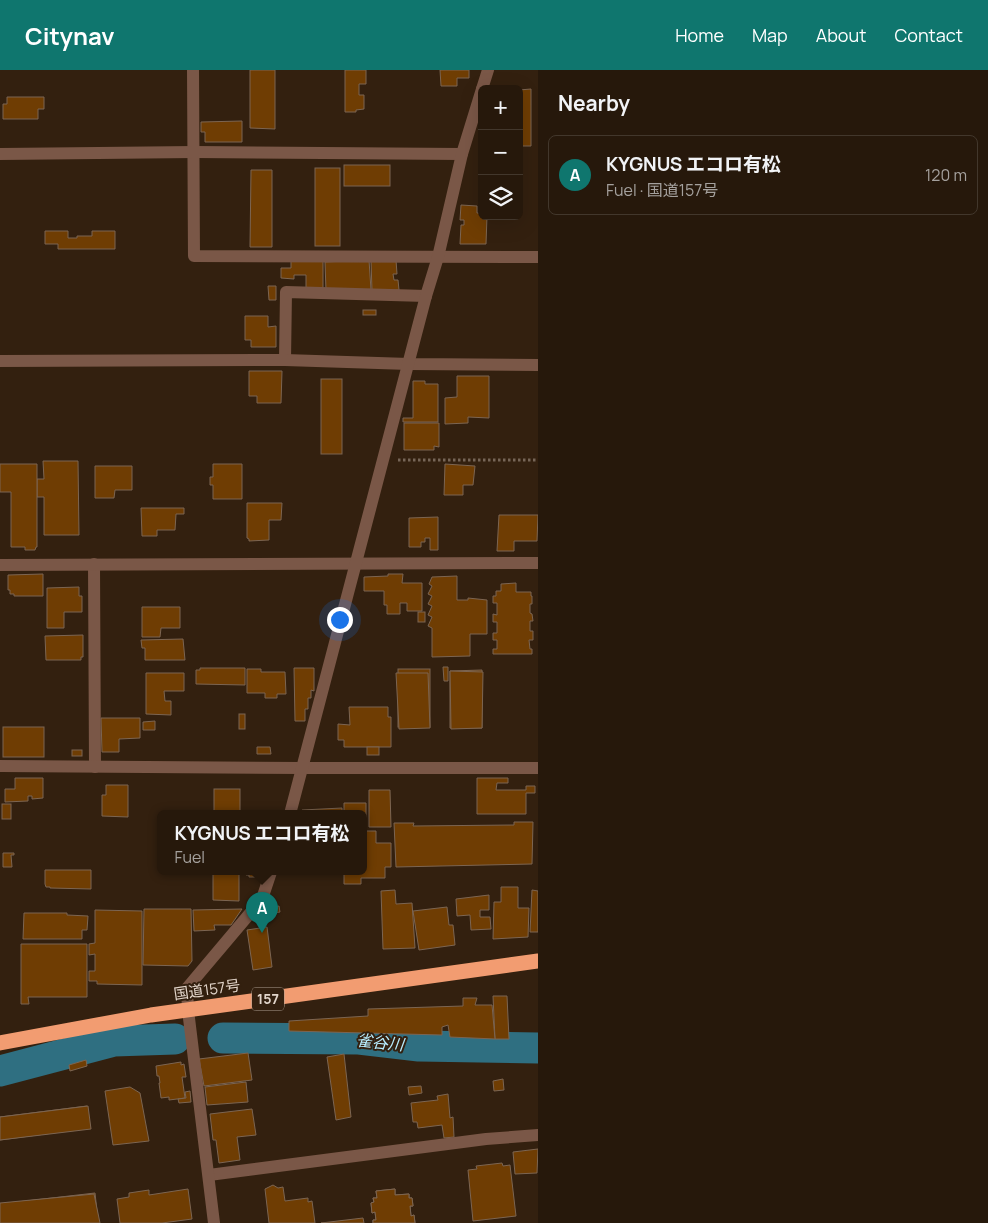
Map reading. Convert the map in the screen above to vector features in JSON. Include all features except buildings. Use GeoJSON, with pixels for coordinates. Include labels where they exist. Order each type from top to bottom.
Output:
{"type":"FeatureCollection","features":[{"type":"Feature","properties":{"kind":"highway","name":"国道157号"},"geometry":{"type":"LineString","coordinates":[[0,1043],[151,1015],[538,961]]}},
{"type":"Feature","properties":{"kind":"street"},"geometry":{"type":"LineString","coordinates":[[193,70],[195,152],[194,256],[538,257]]}},
{"type":"Feature","properties":{"kind":"street"},"geometry":{"type":"LineString","coordinates":[[483,85],[488,70]]}},
{"type":"Feature","properties":{"kind":"street"},"geometry":{"type":"LineString","coordinates":[[291,810],[426,296],[438,257],[462,154],[478,102]]}},
{"type":"Feature","properties":{"kind":"street"},"geometry":{"type":"LineString","coordinates":[[0,154],[195,152],[462,154]]}},
{"type":"Feature","properties":{"kind":"street"},"geometry":{"type":"LineString","coordinates":[[285,360],[286,292],[426,296]]}},
{"type":"Feature","properties":{"kind":"street"},"geometry":{"type":"LineString","coordinates":[[0,361],[285,360],[409,364],[538,365]]}},
{"type":"Feature","properties":{"kind":"street"},"geometry":{"type":"LineString","coordinates":[[0,565],[538,563]]}},
{"type":"Feature","properties":{"kind":"street"},"geometry":{"type":"LineString","coordinates":[[94,564],[95,766]]}},
{"type":"Feature","properties":{"kind":"street"},"geometry":{"type":"LineString","coordinates":[[0,766],[538,768]]}},
{"type":"Feature","properties":{"kind":"street"},"geometry":{"type":"LineString","coordinates":[[214,1223],[188,1010],[187,988],[262,899],[270,875]]}},
{"type":"Feature","properties":{"kind":"street"},"geometry":{"type":"LineString","coordinates":[[209,1175],[486,1139],[538,1135]]}},
{"type":"Feature","properties":{"kind":"path"},"geometry":{"type":"LineString","coordinates":[[384,460],[538,460]]}},
{"type":"Feature","properties":{"kind":"waterway","name":"雀谷川"},"geometry":{"type":"LineString","coordinates":[[223,1038],[359,1039],[419,1046],[538,1048]]}},
{"type":"Feature","properties":{"kind":"waterway","name":"雀谷川"},"geometry":{"type":"LineString","coordinates":[[0,1071],[114,1041],[175,1039]]}},
{"type":"Feature","properties":{"kind":"place","name":"KYGNUS エコロ有松"},"geometry":{"type":"Point","coordinates":[262,933]}}]}
